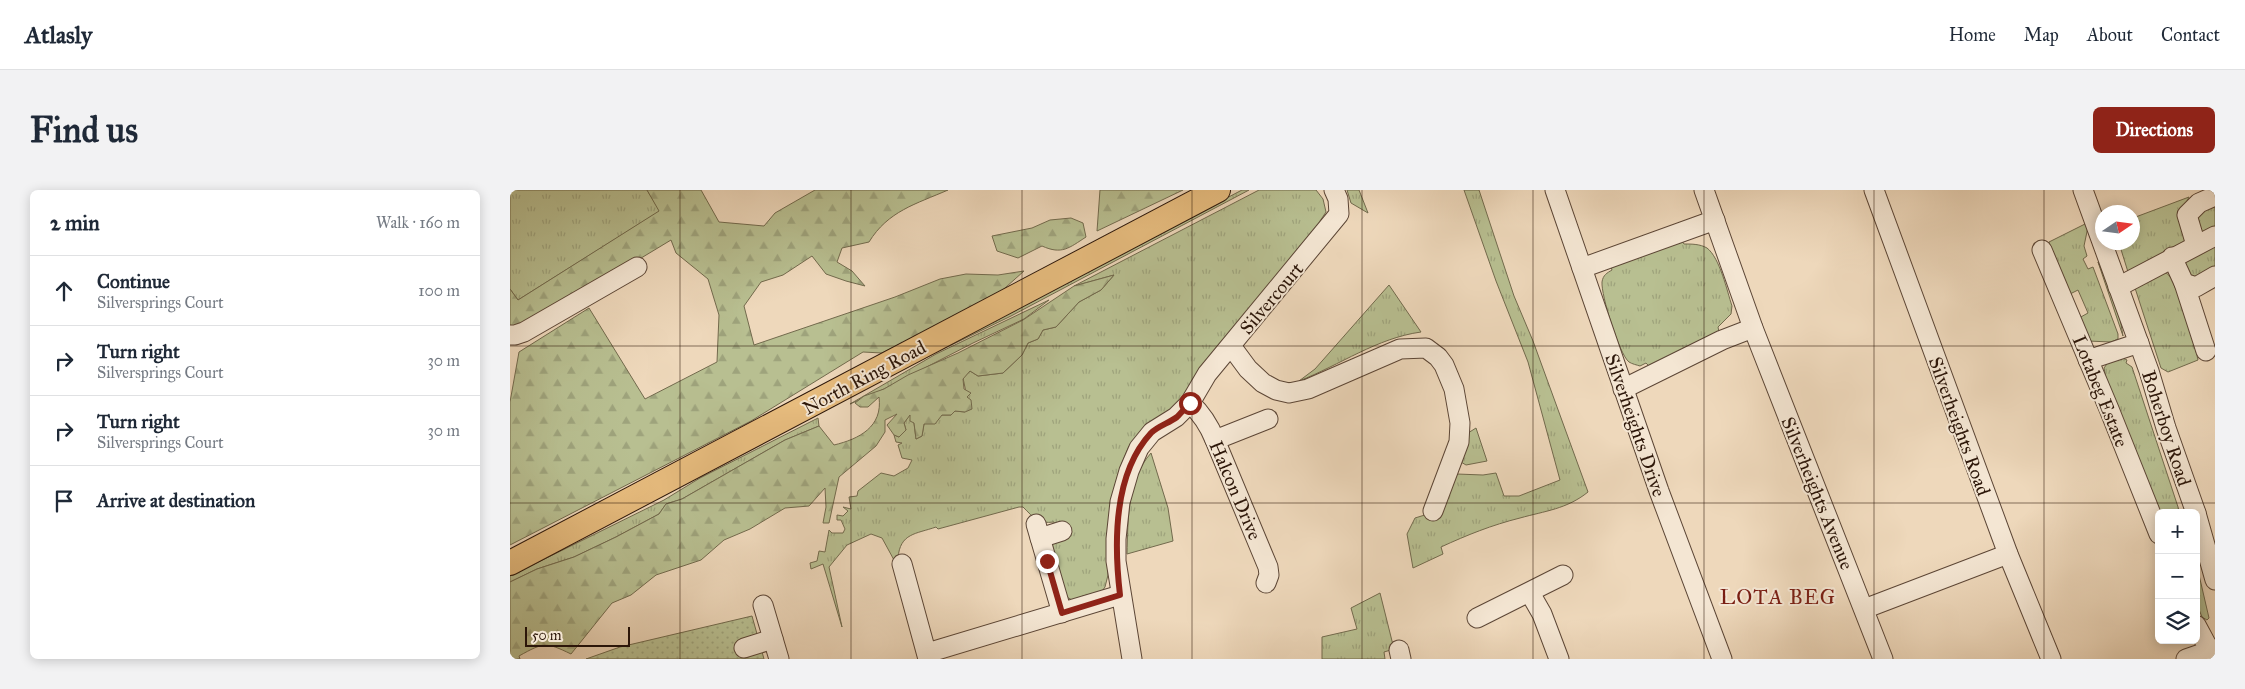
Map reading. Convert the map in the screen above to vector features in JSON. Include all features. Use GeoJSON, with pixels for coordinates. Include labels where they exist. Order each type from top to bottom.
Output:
{"type":"FeatureCollection","features":[{"type":"Feature","properties":{"kind":"main road","name":"North Ring Road"},"geometry":{"type":"LineString","coordinates":[[510,563],[1218,190]]}},
{"type":"Feature","properties":{"kind":"street","name":"Silvercourt"},"geometry":{"type":"LineString","coordinates":[[1132,659],[1120,595],[1116,539],[1120,502],[1129,471],[1139,448],[1152,432],[1176,417],[1190,403],[1207,374],[1339,214],[1338,199],[1334,190]]}},
{"type":"Feature","properties":{"kind":"street","name":"Silverheights Drive"},"geometry":{"type":"LineString","coordinates":[[1555,190],[1623,389],[1722,659]]}},
{"type":"Feature","properties":{"kind":"street","name":"Silverheights Avenue"},"geometry":{"type":"LineString","coordinates":[[1704,190],[1753,328],[1883,659]]}},
{"type":"Feature","properties":{"kind":"street","name":"Silverheights Road"},"geometry":{"type":"LineString","coordinates":[[1874,190],[2008,554],[2051,659]]}},
{"type":"Feature","properties":{"kind":"street","name":"Boherboy Road"},"geometry":{"type":"LineString","coordinates":[[2083,190],[2139,343],[2195,509]]}},
{"type":"Feature","properties":{"kind":"street"},"geometry":{"type":"LineString","coordinates":[[2196,245],[2187,215],[2199,203],[2215,196]]}},
{"type":"Feature","properties":{"kind":"street"},"geometry":{"type":"LineString","coordinates":[[1582,268],[1715,220]]}},
{"type":"Feature","properties":{"kind":"street"},"geometry":{"type":"LineString","coordinates":[[2118,287],[2215,236]]}},
{"type":"Feature","properties":{"kind":"street","name":"Lotabeg Estate"},"geometry":{"type":"LineString","coordinates":[[2042,250],[2155,524]]}},
{"type":"Feature","properties":{"kind":"street"},"geometry":{"type":"LineString","coordinates":[[2172,257],[2184,283],[2206,351]]}},
{"type":"Feature","properties":{"kind":"street"},"geometry":{"type":"LineString","coordinates":[[510,335],[524,332],[637,267]]}},
{"type":"Feature","properties":{"kind":"street"},"geometry":{"type":"LineString","coordinates":[[2184,283],[2196,287],[2215,276]]}},
{"type":"Feature","properties":{"kind":"street"},"geometry":{"type":"LineString","coordinates":[[1623,389],[1722,340],[1753,328]]}},
{"type":"Feature","properties":{"kind":"street"},"geometry":{"type":"LineString","coordinates":[[2088,360],[2139,343]]}},
{"type":"Feature","properties":{"kind":"street"},"geometry":{"type":"LineString","coordinates":[[1231,346],[1248,369],[1262,383],[1289,394],[1308,389],[1400,349],[1426,348],[1438,357],[1444,365],[1454,389],[1460,423],[1459,442],[1433,511]]}},
{"type":"Feature","properties":{"kind":"street","name":"Halcon Drive"},"geometry":{"type":"LineString","coordinates":[[1190,403],[1200,412],[1215,440],[1268,568],[1269,574],[1266,584]]}},
{"type":"Feature","properties":{"kind":"street"},"geometry":{"type":"LineString","coordinates":[[1215,440],[1268,419]]}},
{"type":"Feature","properties":{"kind":"street","name":"Boherboy Road"},"geometry":{"type":"LineString","coordinates":[[2200,525],[2214,568]]}},
{"type":"Feature","properties":{"kind":"street"},"geometry":{"type":"LineString","coordinates":[[1062,531],[1038,531],[1062,613]]}},
{"type":"Feature","properties":{"kind":"street"},"geometry":{"type":"LineString","coordinates":[[1864,609],[2008,554]]}},
{"type":"Feature","properties":{"kind":"street"},"geometry":{"type":"LineString","coordinates":[[902,564],[927,656],[1120,595]]}},
{"type":"Feature","properties":{"kind":"street"},"geometry":{"type":"LineString","coordinates":[[1477,618],[1563,576]]}},
{"type":"Feature","properties":{"kind":"street"},"geometry":{"type":"LineString","coordinates":[[1530,593],[1542,614],[1559,659]]}},
{"type":"Feature","properties":{"kind":"street"},"geometry":{"type":"LineString","coordinates":[[763,605],[779,659]]}},
{"type":"Feature","properties":{"kind":"street"},"geometry":{"type":"LineString","coordinates":[[2186,659],[2212,650],[2200,631]]}},
{"type":"Feature","properties":{"kind":"street"},"geometry":{"type":"LineString","coordinates":[[744,648],[773,639]]}},
{"type":"Feature","properties":{"kind":"green space"},"geometry":{"type":"Polygon","coordinates":[[[510,190],[647,190],[660,211],[518,300],[510,289],[510,190]]]}},
{"type":"Feature","properties":{"kind":"green space"},"geometry":{"type":"Polygon","coordinates":[[[647,190],[701,190],[719,222],[764,226],[775,213],[815,190],[948,190],[914,204],[894,216],[877,231],[869,242],[842,248],[837,262],[852,271],[865,286],[826,274],[812,256],[783,275],[761,282],[744,306],[754,345],[895,297],[940,279],[966,274],[998,275],[1024,271],[996,296],[882,353],[863,352],[751,421],[510,545],[510,402],[519,352],[589,308],[645,399],[717,362],[719,315],[708,279],[676,253],[671,240],[527,327],[510,327],[510,289],[518,300],[659,211],[647,190]]]}},
{"type":"Feature","properties":{"kind":"green space"},"geometry":{"type":"Polygon","coordinates":[[[1100,190],[1183,190],[1097,231],[1100,190]]]}},
{"type":"Feature","properties":{"kind":"green space"},"geometry":{"type":"Polygon","coordinates":[[[1242,190],[1249,190],[1011,316],[896,372],[848,398],[849,394],[947,341],[1242,190]]]}},
{"type":"Feature","properties":{"kind":"green space"},"geometry":{"type":"Polygon","coordinates":[[[1259,190],[1316,190],[1323,199],[1326,212],[1320,221],[1321,224],[1179,405],[1145,430],[1129,446],[1112,496],[1107,549],[1108,575],[1105,587],[1100,594],[1072,600],[1065,596],[1048,543],[1057,534],[1054,522],[1040,521],[1023,507],[1019,507],[938,529],[936,527],[916,533],[906,539],[899,550],[898,558],[894,560],[882,538],[871,534],[847,545],[829,567],[842,627],[823,564],[811,569],[810,563],[817,561],[819,551],[825,552],[829,530],[832,533],[843,533],[845,529],[841,520],[837,520],[837,515],[843,516],[848,511],[843,507],[851,509],[849,497],[857,496],[858,491],[881,473],[894,476],[908,468],[912,460],[902,458],[898,445],[902,443],[896,442],[894,435],[899,437],[906,430],[904,423],[910,414],[914,423],[916,439],[922,436],[924,424],[942,415],[951,415],[955,411],[965,412],[967,397],[963,378],[970,371],[978,376],[1003,373],[1022,355],[1028,343],[1038,339],[1043,330],[1056,327],[1079,302],[1101,290],[1114,275],[1074,286],[1259,190]]]}},
{"type":"Feature","properties":{"kind":"green space"},"geometry":{"type":"Polygon","coordinates":[[[1347,190],[1359,190],[1368,213],[1351,203],[1347,190]]]}},
{"type":"Feature","properties":{"kind":"green space"},"geometry":{"type":"Polygon","coordinates":[[[1464,190],[1479,190],[1514,296],[1533,341],[1588,492],[1564,506],[1500,524],[1460,538],[1441,547],[1443,554],[1413,568],[1407,534],[1415,518],[1441,510],[1454,476],[1457,474],[1483,475],[1496,473],[1504,496],[1519,496],[1560,480],[1528,362],[1496,281],[1464,190]]]}},
{"type":"Feature","properties":{"kind":"green space"},"geometry":{"type":"Polygon","coordinates":[[[2189,197],[2181,213],[2188,234],[2182,247],[2128,272],[2121,250],[2140,250],[2140,215],[2189,197]]]}},
{"type":"Feature","properties":{"kind":"green space"},"geometry":{"type":"Polygon","coordinates":[[[2215,206],[2215,232],[2200,239],[2196,218],[2200,207],[2215,206]]]}},
{"type":"Feature","properties":{"kind":"green space"},"geometry":{"type":"Polygon","coordinates":[[[1071,218],[1083,223],[1086,237],[1065,249],[1055,250],[1042,246],[1018,258],[997,251],[992,236],[1032,228],[1050,220],[1071,218]]]}},
{"type":"Feature","properties":{"kind":"green space"},"geometry":{"type":"Polygon","coordinates":[[[2089,222],[2084,246],[2087,256],[2083,259],[2088,269],[2093,267],[2118,334],[2118,339],[2111,342],[2088,341],[2079,318],[2088,313],[2078,290],[2070,294],[2049,242],[2089,222]]]}},
{"type":"Feature","properties":{"kind":"green space"},"geometry":{"type":"Polygon","coordinates":[[[1682,241],[1684,244],[1696,244],[1707,248],[1712,253],[1716,259],[1732,306],[1731,314],[1718,327],[1719,332],[1649,366],[1646,363],[1640,366],[1629,362],[1620,348],[1611,324],[1602,289],[1603,278],[1612,270],[1611,267],[1682,241]]]}},
{"type":"Feature","properties":{"kind":"green space"},"geometry":{"type":"Polygon","coordinates":[[[2215,246],[2215,273],[2200,281],[2187,278],[2180,264],[2215,246]]]}},
{"type":"Feature","properties":{"kind":"green space"},"geometry":{"type":"Polygon","coordinates":[[[2098,262],[2119,312],[2123,336],[2098,262]]]}},
{"type":"Feature","properties":{"kind":"green space"},"geometry":{"type":"Polygon","coordinates":[[[2164,271],[2177,288],[2187,312],[2198,360],[2168,372],[2161,368],[2135,288],[2164,271]]]}},
{"type":"Feature","properties":{"kind":"green space"},"geometry":{"type":"Polygon","coordinates":[[[1114,275],[1101,290],[1079,302],[1056,327],[1043,330],[1038,339],[1028,343],[1022,355],[1003,373],[978,376],[970,371],[963,379],[964,389],[971,393],[967,397],[971,400],[972,409],[965,412],[955,411],[951,415],[942,415],[935,424],[924,424],[922,436],[916,439],[914,423],[910,421],[910,415],[904,423],[906,430],[899,437],[894,435],[887,425],[897,414],[885,420],[885,432],[876,446],[839,477],[829,523],[823,523],[826,507],[825,488],[809,506],[785,508],[750,529],[724,540],[701,560],[656,575],[631,595],[612,603],[571,654],[556,647],[545,645],[534,648],[519,656],[520,659],[510,659],[510,582],[537,569],[574,557],[616,537],[659,514],[666,504],[682,499],[785,440],[819,426],[834,445],[860,435],[873,424],[879,407],[879,397],[868,407],[860,407],[855,403],[864,396],[884,389],[908,375],[958,353],[1023,320],[1074,286],[1114,275]]]}},
{"type":"Feature","properties":{"kind":"green space"},"geometry":{"type":"Polygon","coordinates":[[[1389,285],[1421,332],[1405,335],[1374,346],[1299,381],[1315,369],[1389,285]]]}},
{"type":"Feature","properties":{"kind":"green space"},"geometry":{"type":"Polygon","coordinates":[[[1049,300],[1024,319],[850,404],[936,354],[1049,300]]]}},
{"type":"Feature","properties":{"kind":"green space"},"geometry":{"type":"Polygon","coordinates":[[[2123,358],[2132,367],[2179,509],[2158,509],[2107,384],[2104,368],[2109,361],[2123,358]]]}},
{"type":"Feature","properties":{"kind":"green space"},"geometry":{"type":"Polygon","coordinates":[[[818,418],[819,426],[785,440],[682,499],[666,504],[659,514],[616,537],[574,557],[537,569],[510,582],[510,576],[664,500],[700,478],[818,418]]]}},
{"type":"Feature","properties":{"kind":"green space"},"geometry":{"type":"Polygon","coordinates":[[[1476,428],[1487,461],[1466,465],[1461,462],[1468,433],[1476,428]]]}},
{"type":"Feature","properties":{"kind":"green space"},"geometry":{"type":"Polygon","coordinates":[[[1151,453],[1168,508],[1173,541],[1127,554],[1130,501],[1133,488],[1137,475],[1151,453]]]}},
{"type":"Feature","properties":{"kind":"green space"},"geometry":{"type":"Polygon","coordinates":[[[2200,579],[2209,618],[2207,620],[2202,617],[2200,612],[2200,579]]]}},
{"type":"Feature","properties":{"kind":"green space"},"geometry":{"type":"Polygon","coordinates":[[[1380,593],[1394,649],[1384,652],[1385,659],[1322,659],[1322,637],[1357,629],[1351,608],[1380,593]]]}},
{"type":"Feature","properties":{"kind":"green space"},"geometry":{"type":"Polygon","coordinates":[[[752,616],[764,659],[586,659],[620,647],[752,616]]]}},
{"type":"Feature","properties":{"kind":"district","name":"LOTA BEG"},"geometry":{"type":"Point","coordinates":[1778,597]}},
{"type":"Feature","properties":{"kind":"route"},"geometry":{"type":"LineString","coordinates":[[1047,561],[1062,613],[1120,595],[1116,561],[1116,539],[1120,502],[1129,471],[1139,448],[1152,432],[1176,417],[1190,403]]}}]}
